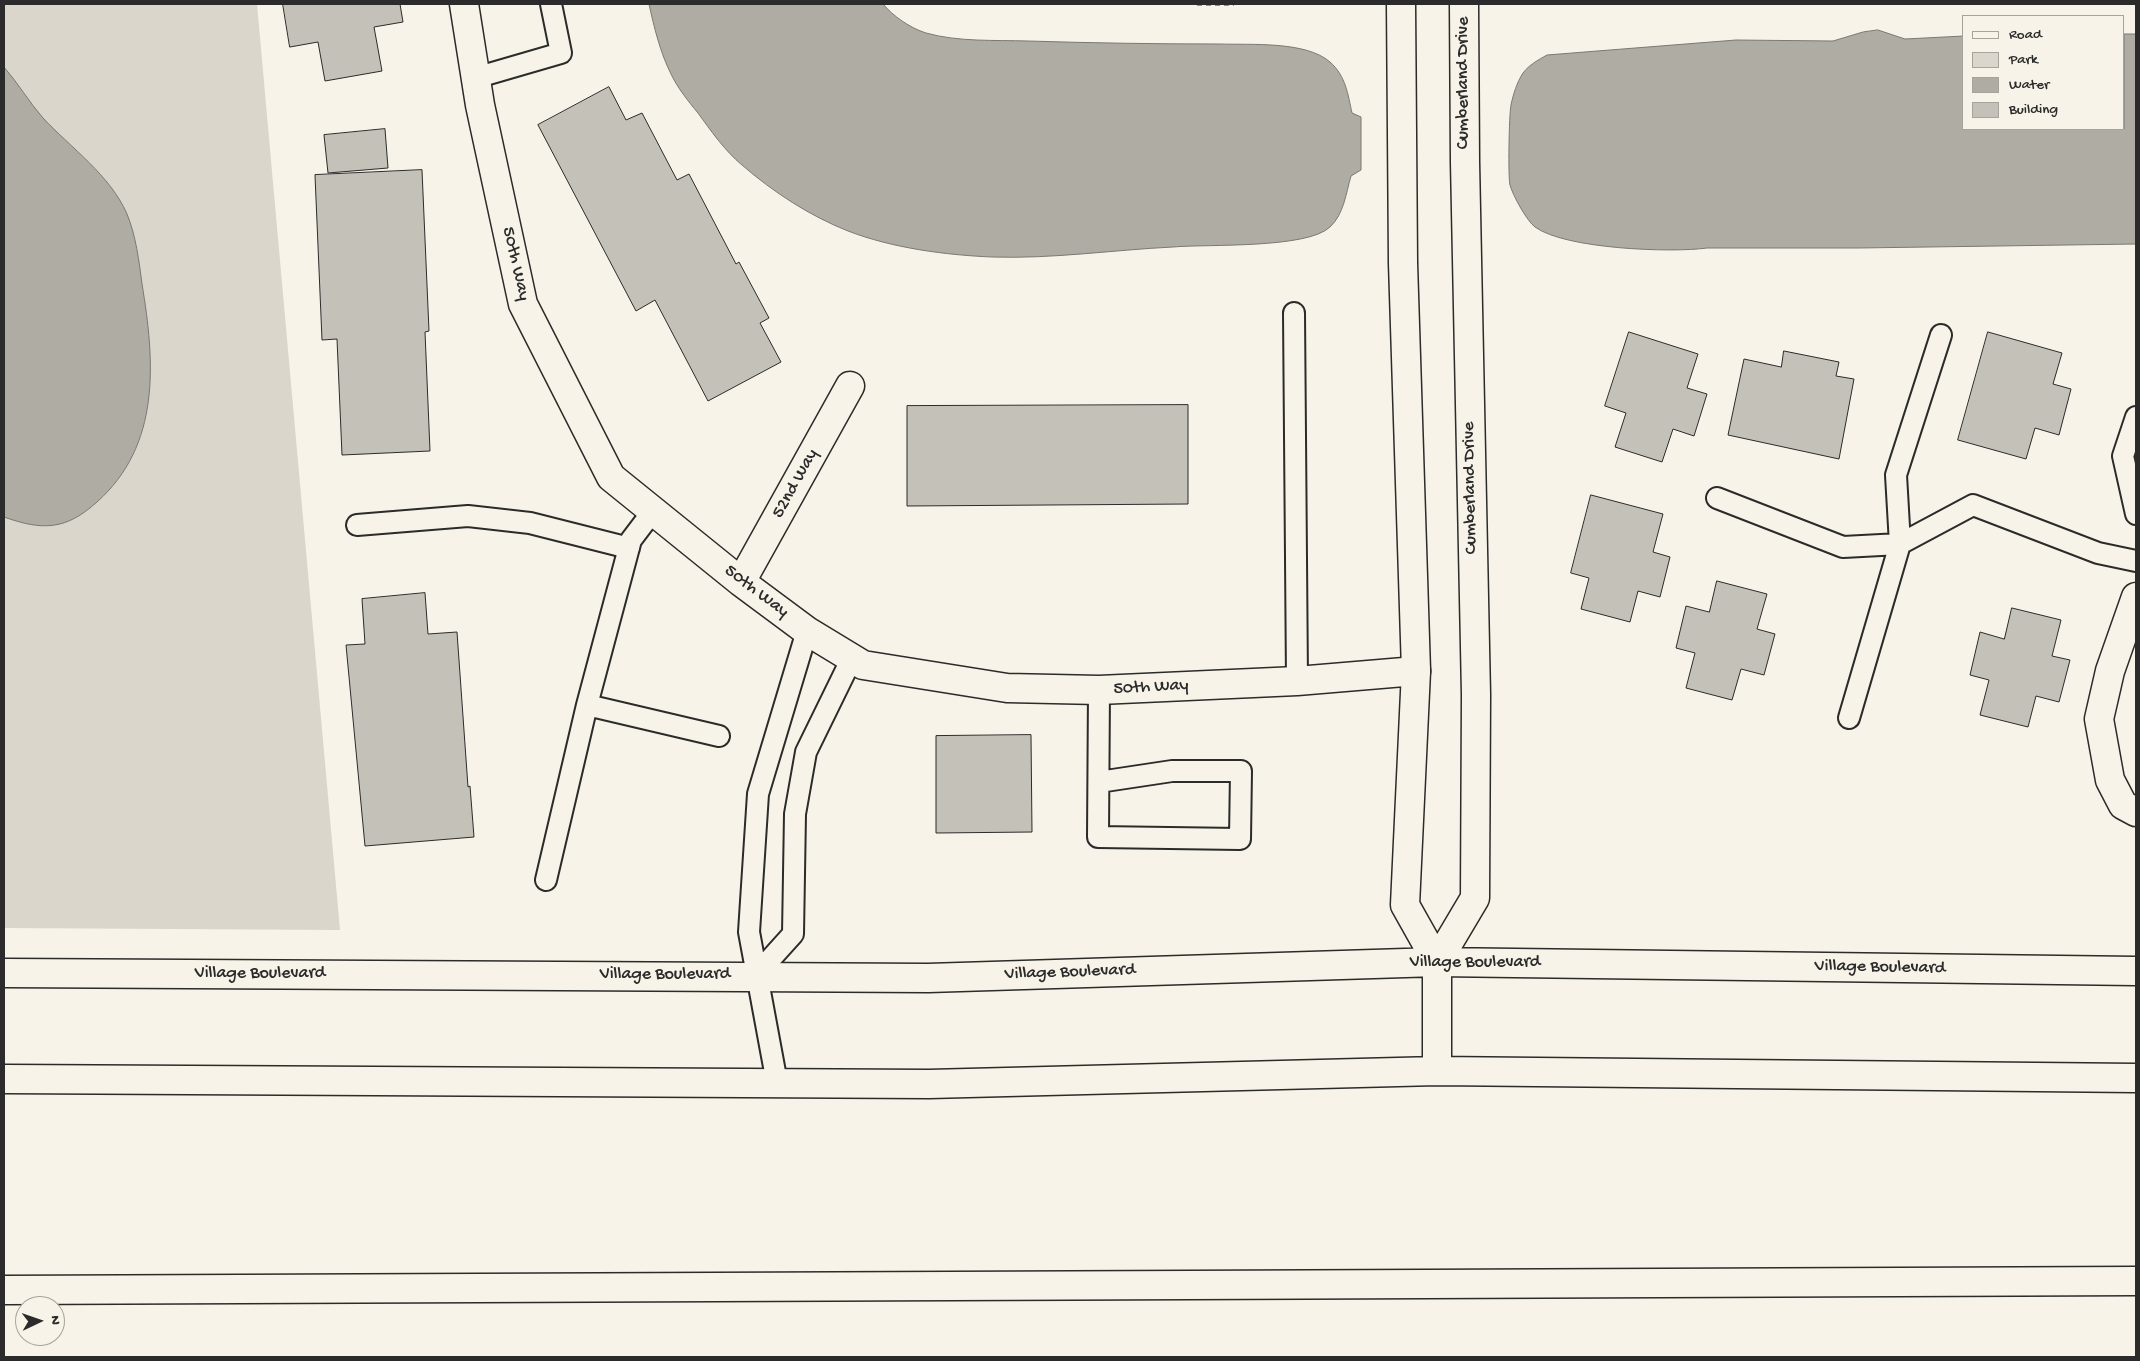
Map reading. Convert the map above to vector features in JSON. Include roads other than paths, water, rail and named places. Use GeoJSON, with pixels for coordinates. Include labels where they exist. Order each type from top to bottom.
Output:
{"type":"FeatureCollection","features":[{"type":"Feature","properties":{"kind":"main road","name":"50th Way"},"geometry":{"type":"LineString","coordinates":[[464,4],[475,78],[523,304],[611,477],[741,582],[807,631],[863,665],[1007,688],[1099,690],[1297,681],[1416,671]]}},
{"type":"Feature","properties":{"kind":"main road"},"geometry":{"type":"LineString","coordinates":[[1401,4],[1403,263],[1416,671],[1405,905],[1437,962],[1437,1071]]}},
{"type":"Feature","properties":{"kind":"main road","name":"Cumberland Drive"},"geometry":{"type":"LineString","coordinates":[[1437,962],[1475,898],[1476,695],[1465,162],[1464,4]]}},
{"type":"Feature","properties":{"kind":"main road","name":"52nd Way"},"geometry":{"type":"LineString","coordinates":[[741,582],[850,386]]}},
{"type":"Feature","properties":{"kind":"main road"},"geometry":{"type":"LineString","coordinates":[[2136,597],[2110,672],[2099,719],[2110,780],[2123,805],[2136,812]]}},
{"type":"Feature","properties":{"kind":"main road","name":"Village Boulevard"},"geometry":{"type":"LineString","coordinates":[[4,973],[756,975],[928,978],[1437,962],[2136,971]]}},
{"type":"Feature","properties":{"kind":"main road"},"geometry":{"type":"LineString","coordinates":[[4,1079],[929,1084],[1437,1071],[2136,1078]]}},
{"type":"Feature","properties":{"kind":"main road"},"geometry":{"type":"LineString","coordinates":[[4,1290],[2136,1281]]}},
{"type":"Feature","properties":{"kind":"lane"},"geometry":{"type":"LineString","coordinates":[[475,78],[561,53],[550,4]]}},
{"type":"Feature","properties":{"kind":"lane"},"geometry":{"type":"LineString","coordinates":[[1294,313],[1297,681]]}},
{"type":"Feature","properties":{"kind":"lane"},"geometry":{"type":"LineString","coordinates":[[1849,718],[1900,544],[1896,475],[1941,335]]}},
{"type":"Feature","properties":{"kind":"lane"},"geometry":{"type":"LineString","coordinates":[[2136,418],[2123,456],[2136,514]]}},
{"type":"Feature","properties":{"kind":"lane"},"geometry":{"type":"LineString","coordinates":[[1717,498],[1843,547],[1900,544],[1972,505],[2098,553],[2136,561]]}},
{"type":"Feature","properties":{"kind":"lane"},"geometry":{"type":"LineString","coordinates":[[546,880],[587,705],[631,540],[653,511]]}},
{"type":"Feature","properties":{"kind":"lane"},"geometry":{"type":"LineString","coordinates":[[357,525],[468,516],[530,523],[629,548]]}},
{"type":"Feature","properties":{"kind":"lane"},"geometry":{"type":"LineString","coordinates":[[777,1083],[749,932],[758,794],[807,631]]}},
{"type":"Feature","properties":{"kind":"lane"},"geometry":{"type":"LineString","coordinates":[[756,975],[793,934],[795,814],[806,752],[852,658]]}},
{"type":"Feature","properties":{"kind":"lane"},"geometry":{"type":"LineString","coordinates":[[1099,690],[1098,837],[1240,839],[1241,771],[1172,771],[1099,782]]}},
{"type":"Feature","properties":{"kind":"lane"},"geometry":{"type":"LineString","coordinates":[[587,705],[719,736]]}},
{"type":"Feature","properties":{"kind":"water"},"geometry":{"type":"Polygon","coordinates":[[[649,4],[883,4],[897,17],[914,28],[926,33],[951,38],[1100,43],[1263,45],[1307,50],[1320,55],[1340,73],[1346,86],[1352,113],[1361,117],[1361,170],[1351,176],[1344,203],[1335,222],[1318,234],[1300,239],[1255,244],[1015,257],[992,257],[919,250],[882,242],[848,231],[806,211],[754,175],[724,147],[673,79],[655,30],[649,4]]]}},
{"type":"Feature","properties":{"kind":"water"},"geometry":{"type":"Polygon","coordinates":[[[1878,30],[1905,39],[1962,36],[1962,130],[2125,130],[2125,34],[2136,34],[2136,244],[1707,248],[1669,250],[1619,248],[1569,240],[1535,227],[1524,214],[1514,195],[1510,185],[1509,171],[1510,111],[1512,101],[1517,84],[1523,73],[1531,65],[1547,55],[1736,40],[1833,41],[1863,32],[1878,30]]]}},
{"type":"Feature","properties":{"kind":"water"},"geometry":{"type":"Polygon","coordinates":[[[4,67],[43,118],[100,174],[120,200],[130,222],[135,240],[146,313],[150,372],[148,401],[143,429],[133,455],[118,479],[97,502],[75,518],[53,525],[42,526],[18,522],[4,517],[4,67]]]}}]}
